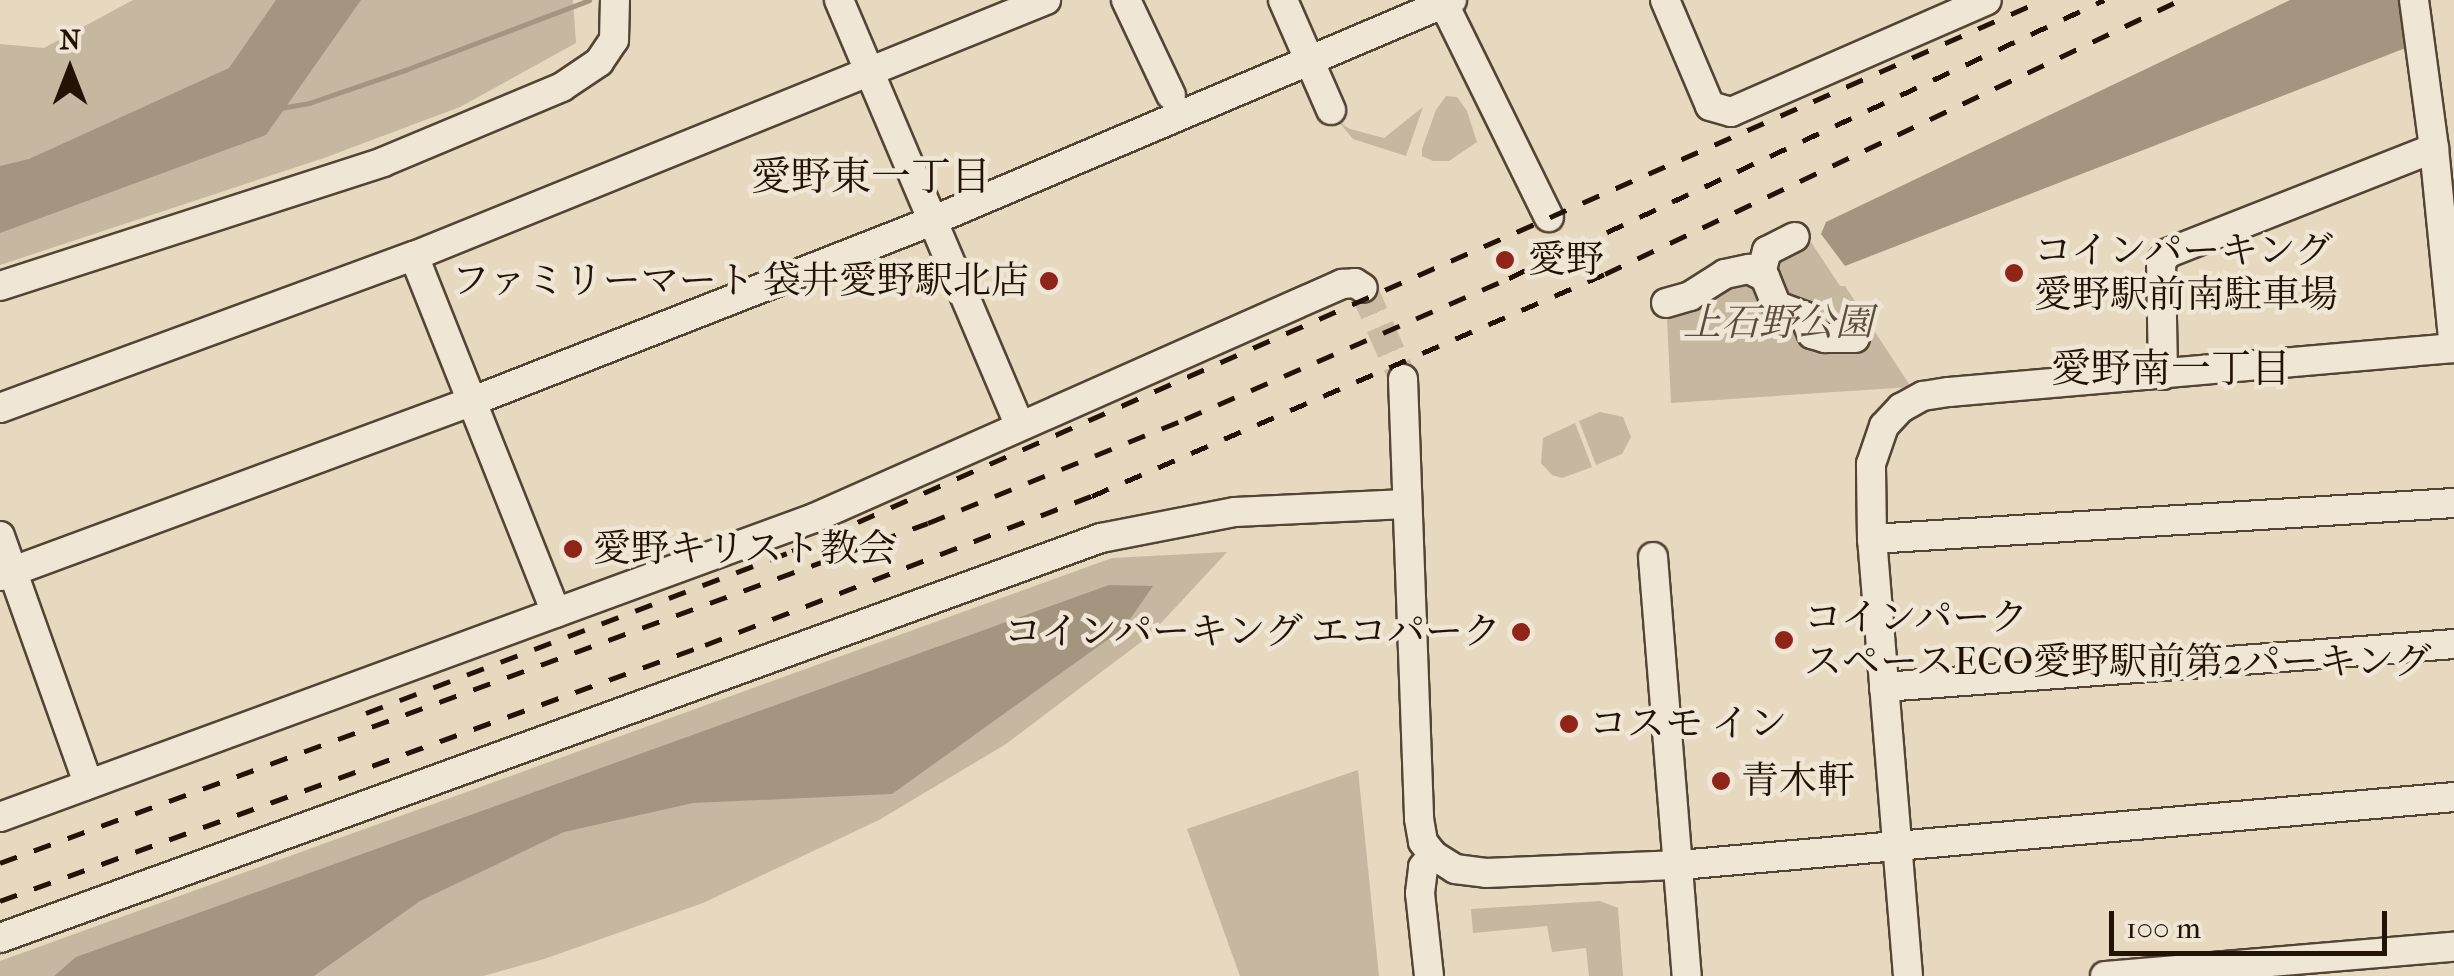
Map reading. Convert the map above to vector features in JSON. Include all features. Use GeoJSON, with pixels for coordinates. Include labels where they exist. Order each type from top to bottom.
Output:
{"type":"FeatureCollection","features":[{"type":"Feature","properties":{"kind":"street"},"geometry":{"type":"LineString","coordinates":[[0,286],[383,162],[562,87],[599,62],[614,40],[614,0]]}},
{"type":"Feature","properties":{"kind":"street"},"geometry":{"type":"LineString","coordinates":[[839,0],[1019,425]]}},
{"type":"Feature","properties":{"kind":"street"},"geometry":{"type":"LineString","coordinates":[[0,408],[414,256],[1046,0]]}},
{"type":"Feature","properties":{"kind":"street"},"geometry":{"type":"LineString","coordinates":[[1126,0],[1171,95]]}},
{"type":"Feature","properties":{"kind":"street"},"geometry":{"type":"LineString","coordinates":[[1284,0],[1331,110]]}},
{"type":"Feature","properties":{"kind":"street"},"geometry":{"type":"LineString","coordinates":[[1442,0],[1549,217]]}},
{"type":"Feature","properties":{"kind":"street"},"geometry":{"type":"LineString","coordinates":[[6,574],[473,401],[932,221],[1452,0]]}},
{"type":"Feature","properties":{"kind":"street"},"geometry":{"type":"LineString","coordinates":[[1665,0],[1710,106],[1731,112],[1987,0]]}},
{"type":"Feature","properties":{"kind":"street"},"geometry":{"type":"LineString","coordinates":[[1908,976],[1872,539],[1871,464],[1884,426],[1902,408],[1923,396],[1950,392],[2454,348],[2414,0]]}},
{"type":"Feature","properties":{"kind":"street"},"geometry":{"type":"LineString","coordinates":[[2163,374],[2161,262],[2168,254],[2434,148]]}},
{"type":"Feature","properties":{"kind":"street"},"geometry":{"type":"LineString","coordinates":[[1760,273],[1767,251],[1795,236]]}},
{"type":"Feature","properties":{"kind":"street"},"geometry":{"type":"LineString","coordinates":[[414,256],[556,612]]}},
{"type":"Feature","properties":{"kind":"street"},"geometry":{"type":"LineString","coordinates":[[1666,303],[1690,296],[1737,270],[1760,273],[1769,282],[1777,306],[1804,316],[1812,334],[1854,338]]}},
{"type":"Feature","properties":{"kind":"street"},"geometry":{"type":"LineString","coordinates":[[0,817],[814,518],[1342,284],[1354,283],[1363,288]]}},
{"type":"Feature","properties":{"kind":"street"},"geometry":{"type":"LineString","coordinates":[[1404,380],[1419,819],[1423,842],[1433,855],[1455,869],[1486,872],[1680,865],[1900,849],[2454,796]]}},
{"type":"Feature","properties":{"kind":"street"},"geometry":{"type":"LineString","coordinates":[[1872,539],[2454,503]]}},
{"type":"Feature","properties":{"kind":"street"},"geometry":{"type":"LineString","coordinates":[[0,938],[1102,538],[1235,512],[1406,504]]}},
{"type":"Feature","properties":{"kind":"street"},"geometry":{"type":"LineString","coordinates":[[0,536],[6,574],[85,775],[84,786]]}},
{"type":"Feature","properties":{"kind":"street"},"geometry":{"type":"LineString","coordinates":[[1653,557],[1687,976]]}},
{"type":"Feature","properties":{"kind":"street"},"geometry":{"type":"LineString","coordinates":[[1884,687],[2454,644]]}},
{"type":"Feature","properties":{"kind":"street"},"geometry":{"type":"LineString","coordinates":[[1429,976],[1420,893],[1423,867],[1433,855]]}},
{"type":"Feature","properties":{"kind":"street"},"geometry":{"type":"LineString","coordinates":[[2105,976],[2454,947]]}},
{"type":"Feature","properties":{"kind":"green space"},"geometry":{"type":"Polygon","coordinates":[[[133,0],[573,0],[576,43],[460,107],[324,158],[0,265],[0,44],[44,48],[133,0]]]}},
{"type":"Feature","properties":{"kind":"green space"},"geometry":{"type":"Polygon","coordinates":[[[1446,96],[1457,97],[1467,111],[1477,142],[1449,161],[1433,161],[1422,156],[1422,149],[1436,110],[1446,96]]]}},
{"type":"Feature","properties":{"kind":"green space"},"geometry":{"type":"Polygon","coordinates":[[[1423,107],[1406,156],[1353,139],[1339,122],[1384,138],[1423,107]]]}},
{"type":"Feature","properties":{"kind":"green space","name":"上石野公園"},"geometry":{"type":"Polygon","coordinates":[[[1803,230],[1911,387],[1671,403],[1666,297],[1803,230]]]}},
{"type":"Feature","properties":{"kind":"green space"},"geometry":{"type":"Polygon","coordinates":[[[1600,412],[1623,417],[1631,437],[1622,454],[1596,465],[1579,421],[1600,412]]]}},
{"type":"Feature","properties":{"kind":"green space"},"geometry":{"type":"Polygon","coordinates":[[[1575,423],[1592,467],[1562,478],[1552,475],[1541,463],[1543,438],[1575,423]]]}},
{"type":"Feature","properties":{"kind":"green space"},"geometry":{"type":"Polygon","coordinates":[[[1227,552],[1149,636],[1006,744],[879,820],[703,903],[544,959],[483,976],[0,976],[0,961],[1112,558],[1227,552]]]}},
{"type":"Feature","properties":{"kind":"green space"},"geometry":{"type":"Polygon","coordinates":[[[1358,770],[1379,976],[1240,976],[1187,829],[1358,770]]]}},
{"type":"Feature","properties":{"kind":"green space"},"geometry":{"type":"Polygon","coordinates":[[[1600,901],[1618,908],[1623,976],[1589,976],[1586,948],[1552,952],[1547,926],[1473,933],[1471,909],[1600,901]]]}},
{"type":"Feature","properties":{"kind":"shaded area"},"geometry":{"type":"Polygon","coordinates":[[[276,0],[361,0],[266,135],[0,233],[0,166],[29,159],[229,68],[276,0]]]}},
{"type":"Feature","properties":{"kind":"shaded area"},"geometry":{"type":"Polygon","coordinates":[[[2290,0],[2403,0],[2416,44],[1845,266],[1821,234],[1826,222],[2290,0]]]}},
{"type":"Feature","properties":{"kind":"shaded area"},"geometry":{"type":"Polygon","coordinates":[[[1109,585],[1153,586],[1124,628],[892,794],[693,803],[564,832],[420,901],[314,976],[54,976],[76,957],[1109,585]]]}},
{"type":"Feature","properties":{"kind":"waterway"},"geometry":{"type":"LineString","coordinates":[[281,108],[309,103],[405,70],[589,0]]}},
{"type":"Feature","properties":{"kind":"tunnel"},"geometry":{"type":"LineString","coordinates":[[1363,288],[1403,379]]}},
{"type":"Feature","properties":{"kind":"railway"},"geometry":{"type":"LineString","coordinates":[[366,713],[792,551],[2043,0]]}},
{"type":"Feature","properties":{"kind":"railway"},"geometry":{"type":"LineString","coordinates":[[0,863],[928,523],[1185,419],[1509,278],[2104,0]]}},
{"type":"Feature","properties":{"kind":"railway"},"geometry":{"type":"LineString","coordinates":[[0,901],[705,645],[1092,496],[1605,274],[2180,0]]}},
{"type":"Feature","properties":{"kind":"place","name":"愛野"},"geometry":{"type":"Point","coordinates":[1505,260]}},
{"type":"Feature","properties":{"kind":"place","name":"コインパーキング 愛野駅前南駐車場"},"geometry":{"type":"Point","coordinates":[2014,273]}},
{"type":"Feature","properties":{"kind":"place","name":"ファミリーマート 袋井愛野駅北店"},"geometry":{"type":"Point","coordinates":[1049,281]}},
{"type":"Feature","properties":{"kind":"place","name":"愛野キリスト教会"},"geometry":{"type":"Point","coordinates":[573,549]}},
{"type":"Feature","properties":{"kind":"place","name":"コインパーキング エコパーク"},"geometry":{"type":"Point","coordinates":[1521,632]}},
{"type":"Feature","properties":{"kind":"place","name":"コインパーク スペースECO愛野駅前第2パーキング"},"geometry":{"type":"Point","coordinates":[1784,640]}},
{"type":"Feature","properties":{"kind":"place","name":"コスモ イン"},"geometry":{"type":"Point","coordinates":[1569,724]}},
{"type":"Feature","properties":{"kind":"place","name":"青木軒"},"geometry":{"type":"Point","coordinates":[1721,781]}},
{"type":"Feature","properties":{"kind":"district","name":"愛野東一丁目"},"geometry":{"type":"Point","coordinates":[871,177]}},
{"type":"Feature","properties":{"kind":"district","name":"愛野南一丁目"},"geometry":{"type":"Point","coordinates":[2171,369]}}]}
